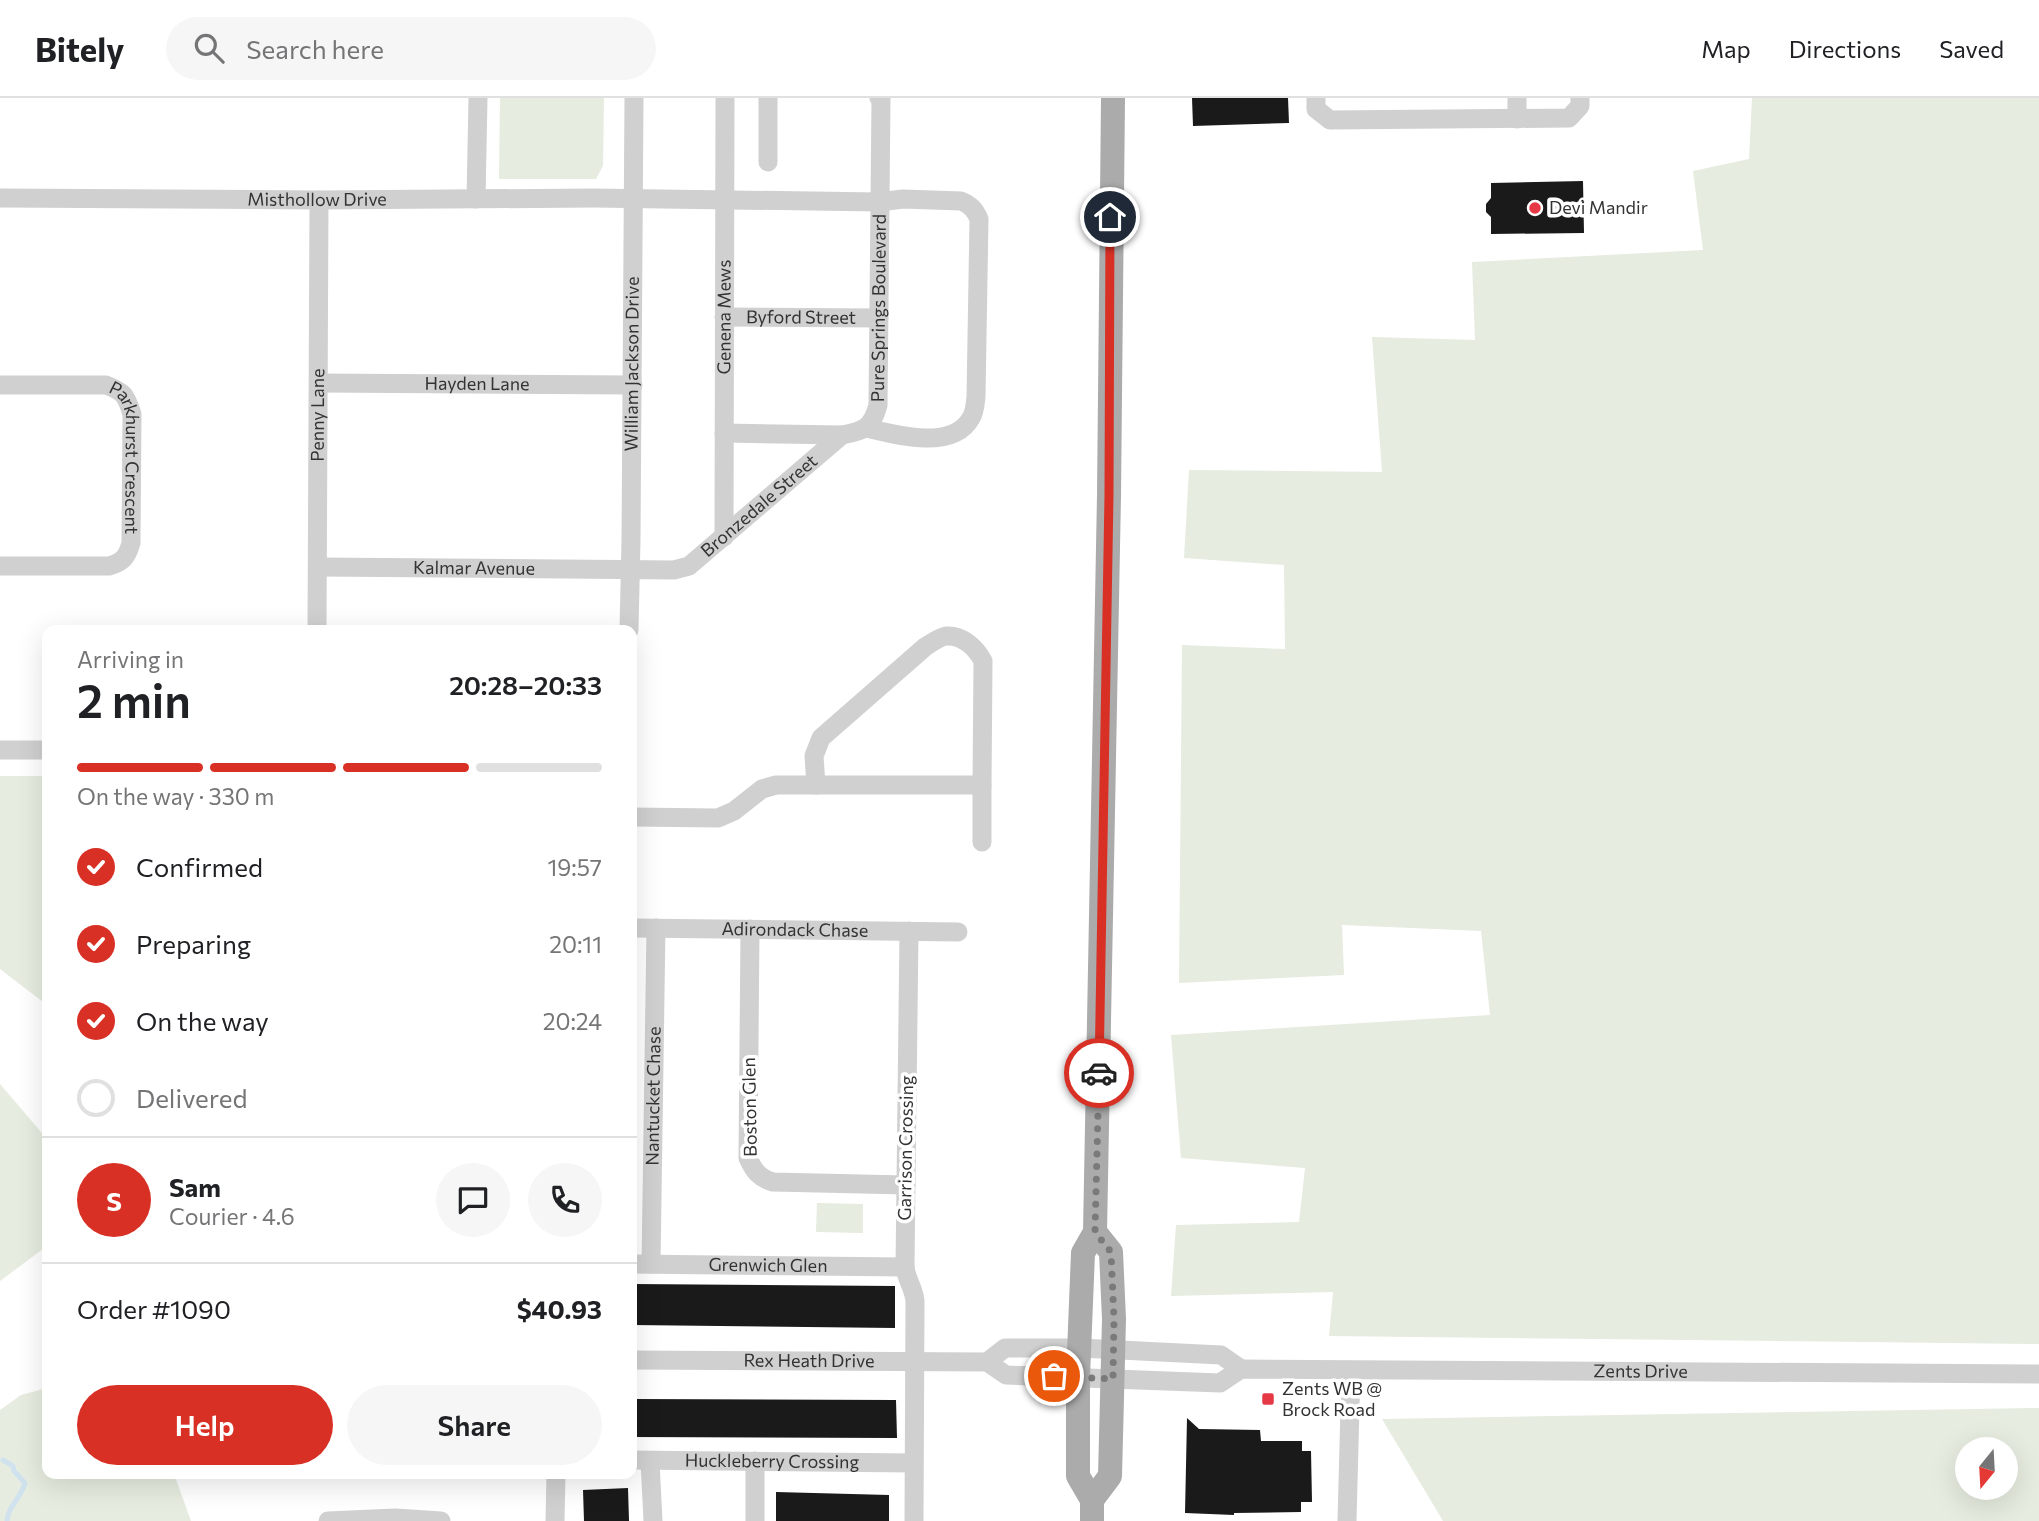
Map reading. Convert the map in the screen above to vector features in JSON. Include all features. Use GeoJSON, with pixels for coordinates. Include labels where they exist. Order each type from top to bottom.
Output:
{"type":"FeatureCollection","features":[{"type":"Feature","properties":{"kind":"main road"},"geometry":{"type":"LineString","coordinates":[[1092,1511],[1078,1476],[1078,1377],[1083,1252],[1095,1232],[1109,509],[1112,98]]}},
{"type":"Feature","properties":{"kind":"main road"},"geometry":{"type":"LineString","coordinates":[[1092,1511],[1110,1476],[1113,1379],[1111,1252],[1095,1232]]}},
{"type":"Feature","properties":{"kind":"street"},"geometry":{"type":"LineString","coordinates":[[476,198],[478,98]]}},
{"type":"Feature","properties":{"kind":"street","name":"William Jackson Drive"},"geometry":{"type":"LineString","coordinates":[[629,625],[634,98]]}},
{"type":"Feature","properties":{"kind":"street","name":"Genena Mews"},"geometry":{"type":"LineString","coordinates":[[724,537],[725,98]]}},
{"type":"Feature","properties":{"kind":"street"},"geometry":{"type":"LineString","coordinates":[[768,98],[768,162]]}},
{"type":"Feature","properties":{"kind":"street"},"geometry":{"type":"LineString","coordinates":[[867,428],[901,436],[945,436],[964,427],[971,419],[976,397],[979,219],[969,204],[961,201],[879,202],[879,98]]}},
{"type":"Feature","properties":{"kind":"street"},"geometry":{"type":"LineString","coordinates":[[1316,98],[1317,108],[1330,120],[1570,118],[1580,106],[1580,98]]}},
{"type":"Feature","properties":{"kind":"street"},"geometry":{"type":"LineString","coordinates":[[1517,98],[1517,119]]}},
{"type":"Feature","properties":{"kind":"street","name":"Misthollow Drive"},"geometry":{"type":"LineString","coordinates":[[0,198],[634,199]]}},
{"type":"Feature","properties":{"kind":"street","name":"Pure Springs Boulevard"},"geometry":{"type":"LineString","coordinates":[[634,199],[879,202],[878,405],[875,418],[867,428],[842,435],[724,433]]}},
{"type":"Feature","properties":{"kind":"street","name":"Penny Lane"},"geometry":{"type":"LineString","coordinates":[[317,625],[320,200]]}},
{"type":"Feature","properties":{"kind":"street","name":"Byford Street"},"geometry":{"type":"LineString","coordinates":[[724,317],[879,318]]}},
{"type":"Feature","properties":{"kind":"street","name":"Hayden Lane"},"geometry":{"type":"LineString","coordinates":[[319,383],[633,385]]}},
{"type":"Feature","properties":{"kind":"street","name":"Parkhurst Crescent"},"geometry":{"type":"LineString","coordinates":[[0,385],[106,385],[121,390],[128,399],[132,426],[131,543],[121,562],[109,566],[0,566]]}},
{"type":"Feature","properties":{"kind":"street","name":"Bronzedale Street"},"geometry":{"type":"LineString","coordinates":[[631,568],[674,570],[689,566],[842,435]]}},
{"type":"Feature","properties":{"kind":"street","name":"Kalmar Avenue"},"geometry":{"type":"LineString","coordinates":[[318,567],[631,568]]}},
{"type":"Feature","properties":{"kind":"street"},"geometry":{"type":"LineString","coordinates":[[816,785],[814,756],[821,738],[925,647],[945,636],[963,640],[977,649],[983,661],[982,842]]}},
{"type":"Feature","properties":{"kind":"street"},"geometry":{"type":"LineString","coordinates":[[0,750],[42,750]]}},
{"type":"Feature","properties":{"kind":"street"},"geometry":{"type":"LineString","coordinates":[[637,817],[718,818],[734,811],[762,789],[776,785],[982,785]]}},
{"type":"Feature","properties":{"kind":"street","name":"Adirondack Chase"},"geometry":{"type":"LineString","coordinates":[[637,928],[958,932]]}},
{"type":"Feature","properties":{"kind":"street","name":"Nantucket Chase"},"geometry":{"type":"LineString","coordinates":[[641,1264],[656,928]]}},
{"type":"Feature","properties":{"kind":"street","name":"Boston Glen"},"geometry":{"type":"LineString","coordinates":[[750,929],[748,1158],[754,1170],[761,1178],[773,1182],[906,1185]]}},
{"type":"Feature","properties":{"kind":"street","name":"Garrison Crossing"},"geometry":{"type":"LineString","coordinates":[[909,931],[905,1267],[914,1292],[914,1521]]}},
{"type":"Feature","properties":{"kind":"street","name":"Grenwich Glen"},"geometry":{"type":"LineString","coordinates":[[641,1264],[905,1267]]}},
{"type":"Feature","properties":{"kind":"street","name":"Rex Heath Drive"},"geometry":{"type":"LineString","coordinates":[[987,1362],[1005,1348],[1080,1348]]}},
{"type":"Feature","properties":{"kind":"street","name":"Zents Drive"},"geometry":{"type":"LineString","coordinates":[[1080,1348],[1221,1355],[1241,1369]]}},
{"type":"Feature","properties":{"kind":"street","name":"Rex Heath Drive"},"geometry":{"type":"LineString","coordinates":[[637,1360],[987,1362],[1006,1375],[1078,1377]]}},
{"type":"Feature","properties":{"kind":"street","name":"Zents Drive"},"geometry":{"type":"LineString","coordinates":[[1078,1377],[1220,1382],[1241,1369],[2039,1374]]}},
{"type":"Feature","properties":{"kind":"street"},"geometry":{"type":"LineString","coordinates":[[1347,1521],[1351,1370]]}},
{"type":"Feature","properties":{"kind":"street"},"geometry":{"type":"LineString","coordinates":[[641,1460],[653,1521]]}},
{"type":"Feature","properties":{"kind":"street","name":"Huckleberry Crossing"},"geometry":{"type":"LineString","coordinates":[[641,1460],[914,1463]]}},
{"type":"Feature","properties":{"kind":"street"},"geometry":{"type":"LineString","coordinates":[[755,1461],[755,1521]]}},
{"type":"Feature","properties":{"kind":"street"},"geometry":{"type":"LineString","coordinates":[[555,1521],[556,1479]]}},
{"type":"Feature","properties":{"kind":"street"},"geometry":{"type":"LineString","coordinates":[[328,1521],[395,1518],[441,1521]]}},
{"type":"Feature","properties":{"kind":"shaded area"},"geometry":{"type":"Polygon","coordinates":[[[500,98],[604,98],[603,166],[596,179],[499,179],[500,98]]]}},
{"type":"Feature","properties":{"kind":"shaded area"},"geometry":{"type":"Polygon","coordinates":[[[1752,98],[2039,98],[2039,1344],[1329,1336],[1333,1292],[1171,1296],[1176,1225],[1299,1222],[1305,1168],[1181,1158],[1171,1035],[1490,1015],[1481,931],[1342,925],[1344,975],[1179,983],[1182,645],[1285,649],[1284,565],[1184,558],[1189,470],[1382,472],[1372,337],[1475,340],[1472,262],[1703,250],[1693,171],[1749,159],[1752,98]]]}},
{"type":"Feature","properties":{"kind":"shaded area"},"geometry":{"type":"Polygon","coordinates":[[[0,776],[42,776],[42,1001],[0,969],[0,776]]]}},
{"type":"Feature","properties":{"kind":"shaded area"},"geometry":{"type":"Polygon","coordinates":[[[0,1084],[42,1133],[42,1250],[0,1281],[0,1084]]]}},
{"type":"Feature","properties":{"kind":"shaded area"},"geometry":{"type":"Polygon","coordinates":[[[817,1203],[863,1204],[863,1233],[816,1232],[817,1203]]]}},
{"type":"Feature","properties":{"kind":"shaded area"},"geometry":{"type":"Polygon","coordinates":[[[42,1389],[42,1479],[176,1479],[191,1521],[0,1521],[0,1410],[21,1395],[42,1389]]]}},
{"type":"Feature","properties":{"kind":"shaded area"},"geometry":{"type":"Polygon","coordinates":[[[2039,1408],[2039,1521],[1443,1521],[1382,1419],[2039,1408]]]}},
{"type":"Feature","properties":{"kind":"building"},"geometry":{"type":"Polygon","coordinates":[[[1192,98],[1288,98],[1289,123],[1193,126],[1192,98]]]}},
{"type":"Feature","properties":{"kind":"building","name":"Devi Mandir"},"geometry":{"type":"Polygon","coordinates":[[[1583,181],[1584,233],[1491,234],[1491,217],[1486,212],[1486,204],[1491,198],[1491,183],[1583,181]]]}},
{"type":"Feature","properties":{"kind":"building"},"geometry":{"type":"Polygon","coordinates":[[[637,1284],[895,1286],[895,1328],[637,1325],[637,1284]]]}},
{"type":"Feature","properties":{"kind":"building"},"geometry":{"type":"Polygon","coordinates":[[[637,1399],[896,1400],[897,1438],[637,1437],[637,1399]]]}},
{"type":"Feature","properties":{"kind":"building"},"geometry":{"type":"Polygon","coordinates":[[[1187,1418],[1199,1429],[1260,1430],[1261,1441],[1302,1441],[1302,1451],[1311,1451],[1312,1502],[1301,1502],[1301,1512],[1234,1515],[1185,1513],[1187,1418]]]}},
{"type":"Feature","properties":{"kind":"building"},"geometry":{"type":"Polygon","coordinates":[[[628,1488],[629,1521],[584,1521],[583,1490],[628,1488]]]}},
{"type":"Feature","properties":{"kind":"building"},"geometry":{"type":"Polygon","coordinates":[[[776,1492],[889,1495],[889,1521],[776,1521],[776,1492]]]}},
{"type":"Feature","properties":{"kind":"waterway"},"geometry":{"type":"LineString","coordinates":[[3,1460],[13,1466],[25,1483],[7,1521]]}},
{"type":"Feature","properties":{"kind":"way so far"},"geometry":{"type":"LineString","coordinates":[[1054,1376],[1113,1379],[1111,1252],[1095,1232],[1099,1073]]}},
{"type":"Feature","properties":{"kind":"place","name":"Devi Mandir"},"geometry":{"type":"Point","coordinates":[1535,208]}},
{"type":"Feature","properties":{"kind":"place","name":"Zents WB @ Brock Road"},"geometry":{"type":"Point","coordinates":[1268,1399]}},
{"type":"Feature","properties":{"kind":"route"},"geometry":{"type":"LineString","coordinates":[[1099,1073],[1109,495],[1110,217]]}}]}
